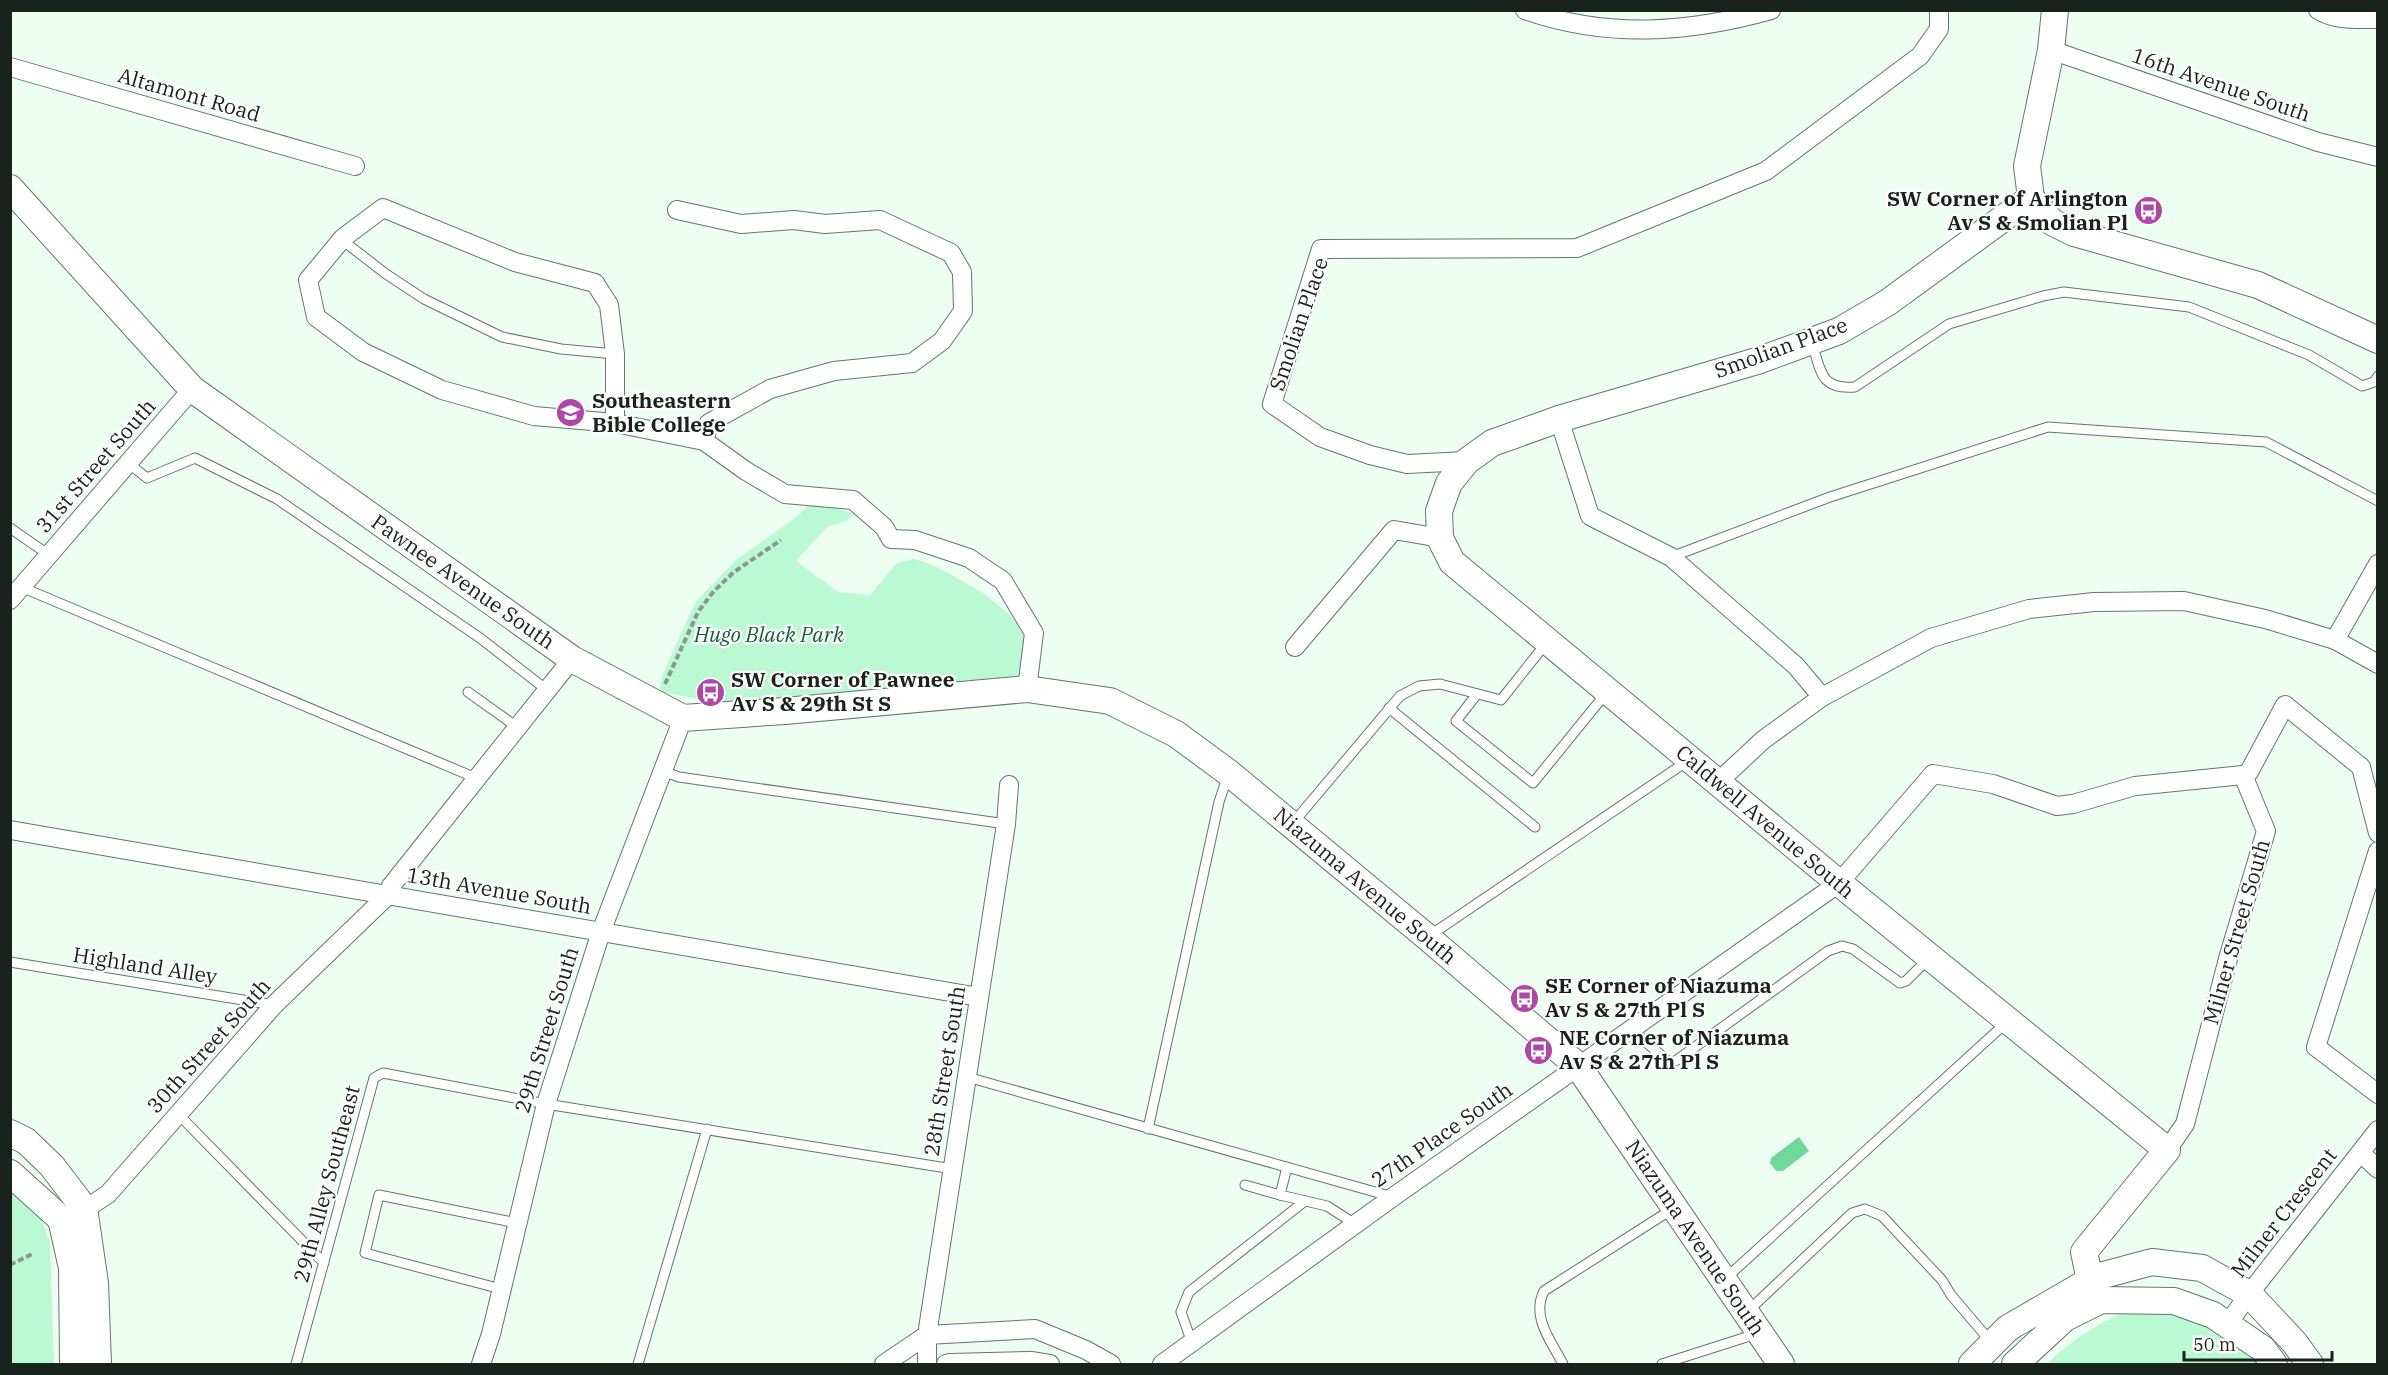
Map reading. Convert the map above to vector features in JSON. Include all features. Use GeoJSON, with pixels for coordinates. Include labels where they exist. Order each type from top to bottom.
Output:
{"type":"FeatureCollection","features":[{"type":"Feature","properties":{"kind":"street"},"geometry":{"type":"LineString","coordinates":[[1525,10],[1602,29],[1672,30],[1734,20],[1771,10]]}},
{"type":"Feature","properties":{"kind":"street","name":"Smolian Place"},"geometry":{"type":"LineString","coordinates":[[1939,10],[1939,29],[1920,56],[1766,171],[1577,248],[1321,249],[1272,404],[1320,438],[1370,455],[1407,464],[1467,460],[1492,442],[1559,419],[1757,361],[1839,331],[1887,303],[2031,198]]}},
{"type":"Feature","properties":{"kind":"street"},"geometry":{"type":"LineString","coordinates":[[2055,10],[2051,50],[2027,166],[2031,198],[2052,222],[2074,234],[2258,285],[2378,340]]}},
{"type":"Feature","properties":{"kind":"street"},"geometry":{"type":"LineString","coordinates":[[2318,10],[2324,14],[2352,20],[2378,19]]}},
{"type":"Feature","properties":{"kind":"street","name":"16th Avenue South"},"geometry":{"type":"LineString","coordinates":[[2051,50],[2318,142],[2378,157]]}},
{"type":"Feature","properties":{"kind":"street","name":"Altamont Road"},"geometry":{"type":"LineString","coordinates":[[10,67],[355,166]]}},
{"type":"Feature","properties":{"kind":"street","name":"Pawnee Avenue South"},"geometry":{"type":"LineString","coordinates":[[10,188],[192,389],[572,659],[683,718]]}},
{"type":"Feature","properties":{"kind":"street"},"geometry":{"type":"LineString","coordinates":[[615,423],[615,354],[609,305],[595,283],[515,262],[382,208],[342,240],[308,280],[316,317],[363,352],[442,390],[522,413],[615,423],[704,441],[746,471],[785,494],[853,500],[884,527],[891,539],[915,540],[969,558],[1003,581],[1034,633],[1027,688],[785,711],[683,718]]}},
{"type":"Feature","properties":{"kind":"street"},"geometry":{"type":"LineString","coordinates":[[676,210],[741,224],[795,220],[825,224],[880,220],[951,253],[962,272],[963,311],[942,341],[912,363],[834,371],[770,389],[709,423],[704,441]]}},
{"type":"Feature","properties":{"kind":"street","name":"31st Street South"},"geometry":{"type":"LineString","coordinates":[[16,593],[192,389]]}},
{"type":"Feature","properties":{"kind":"street"},"geometry":{"type":"LineString","coordinates":[[1559,419],[1590,516],[1671,557],[1796,666],[1822,697]]}},
{"type":"Feature","properties":{"kind":"street","name":"Caldwell Avenue South"},"geometry":{"type":"LineString","coordinates":[[1467,460],[1449,483],[1439,511],[1440,538],[1452,562],[2166,1150]]}},
{"type":"Feature","properties":{"kind":"street"},"geometry":{"type":"LineString","coordinates":[[1295,647],[1394,530],[1440,538]]}},
{"type":"Feature","properties":{"kind":"street"},"geometry":{"type":"LineString","coordinates":[[2335,640],[2378,564]]}},
{"type":"Feature","properties":{"kind":"street"},"geometry":{"type":"LineString","coordinates":[[1718,782],[1763,740],[1822,697],[1931,638],[2029,609],[2094,602],[2184,601],[2265,619],[2335,640],[2378,664]]}},
{"type":"Feature","properties":{"kind":"street","name":"30th Street South"},"geometry":{"type":"LineString","coordinates":[[61,1219],[108,1194],[274,1005],[387,895],[391,886],[572,659]]}},
{"type":"Feature","properties":{"kind":"street","name":"Niazuma Avenue South"},"geometry":{"type":"LineString","coordinates":[[1027,688],[1110,701],[1176,734],[1292,825],[1578,1066],[1781,1365]]}},
{"type":"Feature","properties":{"kind":"street"},"geometry":{"type":"LineString","coordinates":[[2243,775],[2249,772],[2285,705],[2361,767],[2378,833]]}},
{"type":"Feature","properties":{"kind":"street","name":"29th Street South"},"geometry":{"type":"LineString","coordinates":[[481,1365],[491,1334],[546,1104],[601,932],[683,718]]}},
{"type":"Feature","properties":{"kind":"street","name":"27th Place South"},"geometry":{"type":"LineString","coordinates":[[1162,1365],[1355,1224],[1839,883],[1933,774],[1994,784],[2056,806],[2073,804],[2135,786],[2243,775]]}},
{"type":"Feature","properties":{"kind":"street","name":"Milner Street South"},"geometry":{"type":"LineString","coordinates":[[2092,1291],[2084,1252],[2185,1124],[2229,955],[2266,831],[2243,775]]}},
{"type":"Feature","properties":{"kind":"street","name":"28th Street South"},"geometry":{"type":"LineString","coordinates":[[927,1365],[927,1335],[1006,824],[1009,785]]}},
{"type":"Feature","properties":{"kind":"street","name":"13th Avenue South"},"geometry":{"type":"LineString","coordinates":[[10,830],[980,997]]}},
{"type":"Feature","properties":{"kind":"street"},"geometry":{"type":"LineString","coordinates":[[2378,851],[2316,1047],[2378,1094]]}},
{"type":"Feature","properties":{"kind":"street","name":"Milner Crescent"},"geometry":{"type":"LineString","coordinates":[[2227,1325],[2378,1130]]}},
{"type":"Feature","properties":{"kind":"street"},"geometry":{"type":"LineString","coordinates":[[10,1133],[26,1141],[52,1166],[84,1208],[95,1283],[98,1365]]}},
{"type":"Feature","properties":{"kind":"street"},"geometry":{"type":"LineString","coordinates":[[2361,1153],[2378,1169]]}},
{"type":"Feature","properties":{"kind":"street"},"geometry":{"type":"LineString","coordinates":[[10,1173],[61,1219],[72,1268],[73,1365]]}},
{"type":"Feature","properties":{"kind":"street"},"geometry":{"type":"LineString","coordinates":[[2015,1365],[2092,1291],[2096,1276],[2152,1262],[2202,1268],[2249,1294],[2294,1342],[2310,1365]]}},
{"type":"Feature","properties":{"kind":"street"},"geometry":{"type":"LineString","coordinates":[[2092,1291],[2101,1300],[2174,1301],[2213,1316],[2263,1349],[2274,1365]]}},
{"type":"Feature","properties":{"kind":"street"},"geometry":{"type":"LineString","coordinates":[[1972,1365],[2008,1328],[2092,1291]]}},
{"type":"Feature","properties":{"kind":"street"},"geometry":{"type":"LineString","coordinates":[[884,1365],[927,1335],[1035,1329],[1086,1350],[1111,1365]]}},
{"type":"Feature","properties":{"kind":"street"},"geometry":{"type":"LineString","coordinates":[[946,1365],[950,1363],[1031,1361],[1050,1365]]}},
{"type":"Feature","properties":{"kind":"lane"},"geometry":{"type":"LineString","coordinates":[[342,240],[423,299],[502,337],[561,349],[615,354]]}},
{"type":"Feature","properties":{"kind":"lane"},"geometry":{"type":"LineString","coordinates":[[1811,341],[1824,378],[1830,385],[1842,388],[1855,387],[1949,324],[2064,292],[2189,307],[2309,355],[2362,386],[2374,382],[2378,376]]}},
{"type":"Feature","properties":{"kind":"lane"},"geometry":{"type":"LineString","coordinates":[[1671,557],[1830,497],[2048,427],[2266,442],[2378,501]]}},
{"type":"Feature","properties":{"kind":"lane"},"geometry":{"type":"LineString","coordinates":[[128,463],[147,478],[195,458],[277,499],[480,638],[547,690]]}},
{"type":"Feature","properties":{"kind":"lane"},"geometry":{"type":"LineString","coordinates":[[10,528],[49,555]]}},
{"type":"Feature","properties":{"kind":"lane"},"geometry":{"type":"LineString","coordinates":[[16,593],[476,778]]}},
{"type":"Feature","properties":{"kind":"lane"},"geometry":{"type":"LineString","coordinates":[[1292,825],[1400,696],[1419,686],[1440,684],[1501,700],[1548,641]]}},
{"type":"Feature","properties":{"kind":"lane"},"geometry":{"type":"LineString","coordinates":[[1477,694],[1456,721],[1533,783],[1607,691]]}},
{"type":"Feature","properties":{"kind":"lane"},"geometry":{"type":"LineString","coordinates":[[468,692],[518,727]]}},
{"type":"Feature","properties":{"kind":"lane"},"geometry":{"type":"LineString","coordinates":[[1389,708],[1535,827]]}},
{"type":"Feature","properties":{"kind":"lane"},"geometry":{"type":"LineString","coordinates":[[1427,937],[1690,759]]}},
{"type":"Feature","properties":{"kind":"lane"},"geometry":{"type":"LineString","coordinates":[[662,771],[679,777],[1006,824]]}},
{"type":"Feature","properties":{"kind":"lane"},"geometry":{"type":"LineString","coordinates":[[1148,1129],[1219,802],[1228,773]]}},
{"type":"Feature","properties":{"kind":"lane"},"geometry":{"type":"LineString","coordinates":[[1631,1029],[1670,1063],[1828,951],[1842,946],[1853,949],[1900,983],[1906,981],[1930,957]]}},
{"type":"Feature","properties":{"kind":"lane","name":"Highland Alley"},"geometry":{"type":"LineString","coordinates":[[10,962],[274,1005]]}},
{"type":"Feature","properties":{"kind":"lane"},"geometry":{"type":"LineString","coordinates":[[1724,1281],[2009,1020]]}},
{"type":"Feature","properties":{"kind":"lane","name":"29th Alley Southeast"},"geometry":{"type":"LineString","coordinates":[[296,1365],[374,1078],[383,1073],[546,1104],[953,1169]]}},
{"type":"Feature","properties":{"kind":"lane"},"geometry":{"type":"LineString","coordinates":[[967,1077],[1393,1197]]}},
{"type":"Feature","properties":{"kind":"lane"},"geometry":{"type":"LineString","coordinates":[[178,1114],[324,1263]]}},
{"type":"Feature","properties":{"kind":"lane"},"geometry":{"type":"LineString","coordinates":[[638,1365],[707,1129]]}},
{"type":"Feature","properties":{"kind":"lane"},"geometry":{"type":"LineString","coordinates":[[1280,1195],[1287,1167]]}},
{"type":"Feature","properties":{"kind":"lane"},"geometry":{"type":"LineString","coordinates":[[1245,1185],[1327,1206],[1355,1224]]}},
{"type":"Feature","properties":{"kind":"lane"},"geometry":{"type":"LineString","coordinates":[[501,1289],[365,1253],[379,1195],[517,1223]]}},
{"type":"Feature","properties":{"kind":"lane"},"geometry":{"type":"LineString","coordinates":[[1192,1343],[1180,1312],[1190,1292],[1305,1201]]}},
{"type":"Feature","properties":{"kind":"lane"},"geometry":{"type":"LineString","coordinates":[[1563,1365],[1538,1317],[1539,1300],[1544,1291],[1675,1208]]}},
{"type":"Feature","properties":{"kind":"lane"},"geometry":{"type":"LineString","coordinates":[[1662,1365],[1752,1324],[1852,1213],[1865,1209],[1882,1216],[1942,1280],[1951,1295],[1992,1343]]}},
{"type":"Feature","properties":{"kind":"path"},"geometry":{"type":"LineString","coordinates":[[663,687],[698,612],[714,591],[734,572],[781,540]]}},
{"type":"Feature","properties":{"kind":"path"},"geometry":{"type":"LineString","coordinates":[[10,1265],[32,1254]]}},
{"type":"Feature","properties":{"kind":"green space","name":"Hugo Black Park"},"geometry":{"type":"Polygon","coordinates":[[[808,503],[823,504],[854,514],[845,522],[827,527],[796,561],[838,592],[870,595],[897,563],[913,559],[943,570],[983,593],[1008,613],[1027,635],[1018,684],[726,705],[663,692],[660,688],[662,676],[695,603],[737,559],[790,522],[806,508],[808,503]]]}},
{"type":"Feature","properties":{"kind":"green space"},"geometry":{"type":"Polygon","coordinates":[[[10,1182],[36,1203],[50,1243],[54,1364],[11,1364],[10,1182]]]}},
{"type":"Feature","properties":{"kind":"green space"},"geometry":{"type":"Polygon","coordinates":[[[2168,1307],[2246,1348],[2258,1364],[2047,1364],[2086,1333],[2119,1314],[2139,1308],[2168,1307]]]}},
{"type":"Feature","properties":{"kind":"shaded area"},"geometry":{"type":"Polygon","coordinates":[[[1799,1137],[1809,1151],[1783,1171],[1776,1171],[1770,1163],[1771,1158],[1799,1137]]]}},
{"type":"Feature","properties":{"kind":"place","name":"SW Corner of Arlington Av S & Smolian Pl"},"geometry":{"type":"Point","coordinates":[2149,211]}},
{"type":"Feature","properties":{"kind":"place","name":"Southeastern Bible College"},"geometry":{"type":"Point","coordinates":[571,413]}},
{"type":"Feature","properties":{"kind":"place","name":"SW Corner of Pawnee Av S & 29th St S"},"geometry":{"type":"Point","coordinates":[710,692]}},
{"type":"Feature","properties":{"kind":"place","name":"SE Corner of Niazuma Av S & 27th Pl S"},"geometry":{"type":"Point","coordinates":[1524,998]}},
{"type":"Feature","properties":{"kind":"place","name":"NE Corner of Niazuma Av S & 27th Pl S"},"geometry":{"type":"Point","coordinates":[1538,1050]}}]}
